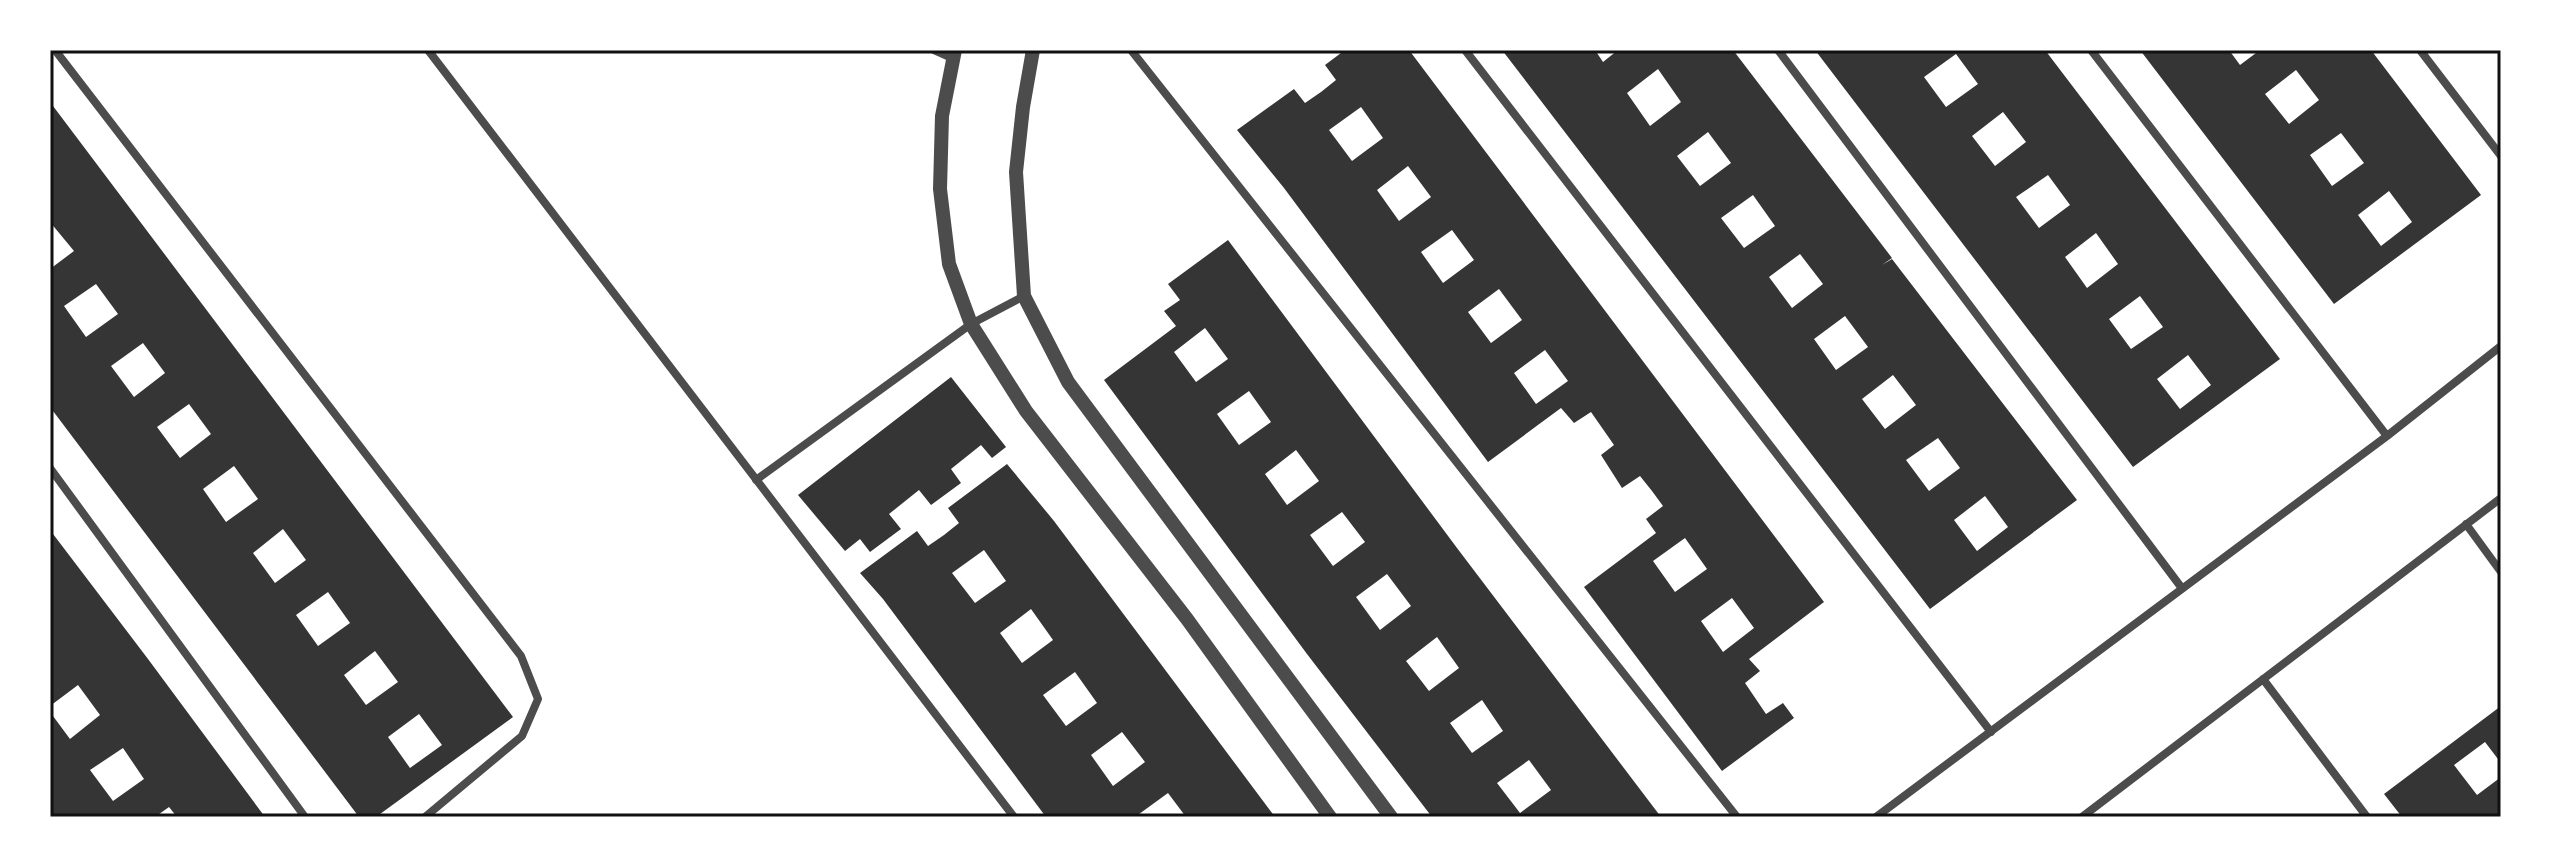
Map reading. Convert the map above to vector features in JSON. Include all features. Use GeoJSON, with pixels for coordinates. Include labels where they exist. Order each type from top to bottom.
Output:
{"type":"FeatureCollection","features":[{"type":"Feature","properties":{"kind":"street"},"geometry":{"type":"LineString","coordinates":[[55,50],[521,656],[538,699],[522,736],[425,817]]}},
{"type":"Feature","properties":{"kind":"street"},"geometry":{"type":"LineString","coordinates":[[428,50],[1014,817]]}},
{"type":"Feature","properties":{"kind":"street"},"geometry":{"type":"LineString","coordinates":[[934,50],[953,54],[942,116],[940,189],[949,264],[971,324],[1026,411],[1187,619],[1330,817]]}},
{"type":"Feature","properties":{"kind":"street"},"geometry":{"type":"LineString","coordinates":[[1033,50],[1016,172],[1024,296],[1068,382],[1391,817]]}},
{"type":"Feature","properties":{"kind":"street"},"geometry":{"type":"LineString","coordinates":[[1131,50],[1737,817]]}},
{"type":"Feature","properties":{"kind":"street"},"geometry":{"type":"LineString","coordinates":[[1465,50],[1991,732]]}},
{"type":"Feature","properties":{"kind":"street"},"geometry":{"type":"LineString","coordinates":[[1778,50],[2181,587]]}},
{"type":"Feature","properties":{"kind":"street"},"geometry":{"type":"LineString","coordinates":[[2091,50],[2387,436]]}},
{"type":"Feature","properties":{"kind":"street"},"geometry":{"type":"LineString","coordinates":[[2420,50],[2501,156]]}},
{"type":"Feature","properties":{"kind":"street"},"geometry":{"type":"LineString","coordinates":[[756,480],[971,324],[1024,296]]}},
{"type":"Feature","properties":{"kind":"street"},"geometry":{"type":"LineString","coordinates":[[1876,817],[2387,436],[2501,346]]}},
{"type":"Feature","properties":{"kind":"street"},"geometry":{"type":"LineString","coordinates":[[50,468],[305,817]]}},
{"type":"Feature","properties":{"kind":"street"},"geometry":{"type":"LineString","coordinates":[[2082,817],[2501,498]]}},
{"type":"Feature","properties":{"kind":"street"},"geometry":{"type":"LineString","coordinates":[[2466,524],[2501,572]]}},
{"type":"Feature","properties":{"kind":"street"},"geometry":{"type":"LineString","coordinates":[[2263,679],[2367,817]]}},
{"type":"Feature","properties":{"kind":"building"},"geometry":{"type":"Polygon","coordinates":[[[1345,50],[1409,50],[1824,602],[1749,659],[1760,671],[1745,683],[1766,714],[1783,703],[1794,718],[1722,771],[1584,587],[1656,533],[1646,519],[1663,506],[1652,491],[1640,476],[1622,488],[1601,455],[1614,445],[1591,412],[1574,423],[1561,408],[1488,462],[1284,188],[1237,130],[1294,89],[1305,103],[1321,92],[1336,80],[1325,65],[1345,50]],[[1361,107],[1329,130],[1352,161],[1383,138],[1361,107]],[[1408,166],[1377,190],[1399,221],[1431,197],[1408,166]],[[1452,230],[1421,252],[1443,283],[1474,260],[1452,230]],[[1499,289],[1468,312],[1491,343],[1522,320],[1499,289]],[[1545,350],[1514,373],[1536,404],[1568,381],[1545,350]],[[1685,538],[1653,561],[1675,592],[1707,569],[1685,538]],[[1732,598],[1701,621],[1723,652],[1754,628],[1732,598]]]}},
{"type":"Feature","properties":{"kind":"building"},"geometry":{"type":"Polygon","coordinates":[[[1502,50],[1595,50],[1603,62],[1618,50],[1733,50],[1892,258],[1882,265],[1892,259],[2077,500],[1930,609],[1502,50]],[[1658,69],[1627,93],[1650,126],[1681,102],[1658,69]],[[1708,132],[1677,156],[1700,186],[1731,163],[1708,132]],[[1753,195],[1721,218],[1744,248],[1775,226],[1753,195]],[[1800,254],[1769,277],[1792,308],[1823,284],[1800,254]],[[1845,316],[1814,339],[1836,370],[1868,347],[1845,316]],[[1893,375],[1862,399],[1885,429],[1916,405],[1893,375]],[[1938,438],[1906,460],[1929,491],[1960,468],[1938,438]],[[1985,496],[1954,520],[1977,551],[2008,527],[1985,496]]]}},
{"type":"Feature","properties":{"kind":"building"},"geometry":{"type":"Polygon","coordinates":[[[1815,50],[2045,50],[2280,359],[2133,467],[1815,50]],[[1956,54],[1924,77],[1946,107],[1978,84],[1956,54]],[[2003,112],[1972,136],[1995,166],[2026,142],[2003,112]],[[2048,175],[2016,197],[2039,228],[2070,205],[2048,175]],[[2096,233],[2065,257],[2087,288],[2118,264],[2096,233]],[[2140,296],[2109,319],[2131,349],[2163,327],[2140,296]],[[2188,355],[2157,379],[2180,409],[2211,385],[2188,355]]]}},
{"type":"Feature","properties":{"kind":"building"},"geometry":{"type":"Polygon","coordinates":[[[2140,50],[2229,50],[2240,65],[2260,50],[2371,50],[2481,195],[2334,304],[2140,50]],[[2296,70],[2265,94],[2289,124],[2319,100],[2296,70]],[[2341,133],[2310,155],[2332,186],[2364,163],[2341,133]],[[2389,191],[2358,215],[2381,246],[2412,222],[2389,191]]]}},
{"type":"Feature","properties":{"kind":"building"},"geometry":{"type":"Polygon","coordinates":[[[50,102],[513,717],[376,817],[359,817],[50,407],[50,269],[74,251],[50,222],[50,102]],[[96,284],[64,306],[86,337],[118,314],[96,284]],[[143,343],[111,366],[134,397],[165,373],[143,343]],[[189,404],[157,427],[180,458],[211,434],[189,404]],[[234,466],[203,489],[226,522],[258,499],[234,466]],[[283,529],[253,553],[275,583],[306,560],[283,529]],[[328,592],[296,615],[318,646],[350,623],[328,592]],[[375,651],[344,675],[366,705],[398,682],[375,651]],[[419,714],[388,737],[410,768],[442,745],[419,714]]]}},
{"type":"Feature","properties":{"kind":"building"},"geometry":{"type":"Polygon","coordinates":[[[1228,240],[1661,817],[1432,817],[1104,380],[1176,326],[1164,311],[1180,300],[1168,284],[1228,240]],[[1205,328],[1174,352],[1196,382],[1228,359],[1205,328]],[[1249,391],[1217,414],[1239,445],[1271,422],[1249,391]],[[1296,450],[1265,474],[1287,505],[1319,481],[1296,450]],[[1342,512],[1310,535],[1333,566],[1365,542],[1342,512]],[[1387,574],[1356,597],[1380,630],[1411,606],[1387,574]],[[1437,637],[1406,661],[1429,691],[1459,668],[1437,637]],[[1482,700],[1450,723],[1472,753],[1503,731],[1482,700]],[[1529,760],[1497,783],[1520,813],[1551,790],[1529,760]]]}},
{"type":"Feature","properties":{"kind":"building"},"geometry":{"type":"Polygon","coordinates":[[[951,377],[1006,447],[992,458],[981,445],[951,469],[961,483],[931,505],[919,490],[889,514],[901,529],[870,552],[860,539],[845,551],[798,495],[951,377]]]}},
{"type":"Feature","properties":{"kind":"building"},"geometry":{"type":"Polygon","coordinates":[[[1007,464],[1054,521],[1275,817],[1186,817],[1168,793],[1135,817],[1046,817],[883,599],[860,573],[917,531],[928,546],[944,535],[959,523],[948,508],[1007,464]],[[984,550],[952,573],[975,603],[1006,581],[984,550]],[[1031,609],[1000,633],[1022,663],[1053,640],[1031,609]],[[1075,672],[1043,695],[1066,726],[1097,703],[1075,672]],[[1122,732],[1091,755],[1113,786],[1145,762],[1122,732]]]}},
{"type":"Feature","properties":{"kind":"building"},"geometry":{"type":"Polygon","coordinates":[[[50,530],[265,817],[177,817],[169,807],[155,817],[50,817],[50,712],[70,739],[100,715],[78,685],[50,706],[50,530]],[[123,748],[90,770],[113,801],[144,779],[123,748]]]}},
{"type":"Feature","properties":{"kind":"building"},"geometry":{"type":"Polygon","coordinates":[[[2501,706],[2501,763],[2485,742],[2454,765],[2477,795],[2501,777],[2501,817],[2402,817],[2384,794],[2501,706]]]}}]}
